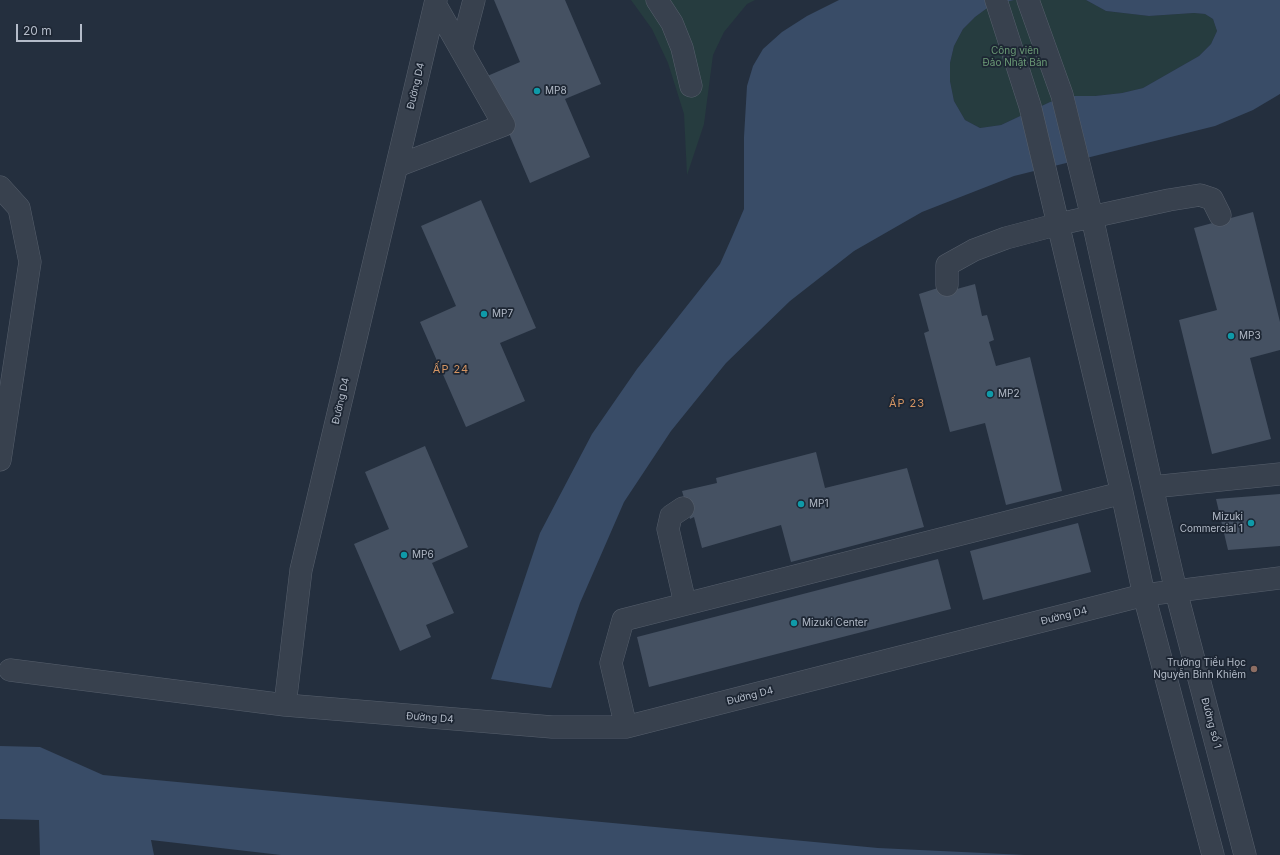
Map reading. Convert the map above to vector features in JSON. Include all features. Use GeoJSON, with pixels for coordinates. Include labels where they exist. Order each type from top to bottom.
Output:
{"type":"FeatureCollection","features":[{"type":"Feature","properties":{"kind":"street"},"geometry":{"type":"LineString","coordinates":[[461,50],[474,0]]}},
{"type":"Feature","properties":{"kind":"street"},"geometry":{"type":"LineString","coordinates":[[657,0],[672,23],[682,48],[691,86]]}},
{"type":"Feature","properties":{"kind":"street"},"geometry":{"type":"LineString","coordinates":[[397,166],[504,125],[435,2]]}},
{"type":"Feature","properties":{"kind":"street","name":"Đường D4"},"geometry":{"type":"LineString","coordinates":[[435,2],[301,570],[285,705],[552,727],[626,727],[1144,595],[1280,578]]}},
{"type":"Feature","properties":{"kind":"street","name":"Đường số 1"},"geometry":{"type":"LineString","coordinates":[[1029,4],[1062,95],[1092,217],[1176,591],[1244,855]]}},
{"type":"Feature","properties":{"kind":"street"},"geometry":{"type":"LineString","coordinates":[[998,7],[1030,106],[1122,493],[1144,595],[1213,855]]}},
{"type":"Feature","properties":{"kind":"street"},"geometry":{"type":"LineString","coordinates":[[0,187],[19,208],[30,262],[0,460]]}},
{"type":"Feature","properties":{"kind":"street"},"geometry":{"type":"LineString","coordinates":[[947,285],[947,266],[974,250],[1006,238],[1059,224],[1169,200],[1200,195],[1212,199],[1220,216]]}},
{"type":"Feature","properties":{"kind":"street"},"geometry":{"type":"LineString","coordinates":[[1152,487],[1280,474]]}},
{"type":"Feature","properties":{"kind":"street"},"geometry":{"type":"LineString","coordinates":[[626,727],[611,663],[623,620],[1122,493]]}},
{"type":"Feature","properties":{"kind":"street"},"geometry":{"type":"LineString","coordinates":[[683,508],[671,516],[668,529],[685,603]]}},
{"type":"Feature","properties":{"kind":"street"},"geometry":{"type":"LineString","coordinates":[[10,670],[285,705]]}},
{"type":"Feature","properties":{"kind":"green space"},"geometry":{"type":"Polygon","coordinates":[[[631,0],[755,0],[747,4],[724,32],[713,55],[704,124],[687,175],[684,114],[668,63],[652,29],[631,0]]]}},
{"type":"Feature","properties":{"kind":"green space","name":"Công viên Đảo Nhật Bản"},"geometry":{"type":"Polygon","coordinates":[[[1014,0],[1086,0],[1106,11],[1149,16],[1194,13],[1205,14],[1213,19],[1217,31],[1211,44],[1199,56],[1143,88],[1122,93],[1095,96],[1073,96],[1050,102],[1001,125],[980,128],[965,120],[954,101],[950,81],[950,63],[954,46],[963,29],[975,17],[990,6],[1014,0]]]}},
{"type":"Feature","properties":{"kind":"water"},"geometry":{"type":"Polygon","coordinates":[[[839,0],[1014,0],[990,6],[975,17],[963,29],[954,46],[950,63],[950,81],[954,101],[965,120],[980,128],[1001,125],[1050,102],[1073,96],[1095,96],[1122,93],[1143,88],[1199,56],[1211,44],[1217,31],[1213,19],[1205,14],[1194,13],[1149,16],[1106,11],[1086,0],[1280,0],[1280,94],[1253,110],[1215,126],[1014,176],[922,212],[854,251],[790,301],[726,363],[671,431],[624,502],[580,603],[551,688],[491,679],[540,533],[592,434],[637,369],[720,264],[744,209],[744,137],[747,86],[753,66],[763,49],[782,32],[807,16],[839,0]]]}},
{"type":"Feature","properties":{"kind":"water"},"geometry":{"type":"Polygon","coordinates":[[[0,746],[40,747],[103,775],[878,848],[1025,855],[281,855],[151,840],[154,855],[40,855],[39,820],[0,819],[0,746]]]}},
{"type":"Feature","properties":{"kind":"building","name":"MP8"},"geometry":{"type":"Polygon","coordinates":[[[494,0],[565,0],[601,84],[565,99],[590,157],[530,183],[485,77],[520,62],[494,0]]]}},
{"type":"Feature","properties":{"kind":"building","name":"MP7"},"geometry":{"type":"Polygon","coordinates":[[[481,200],[536,328],[500,343],[525,401],[466,427],[420,322],[456,306],[421,226],[481,200]]]}},
{"type":"Feature","properties":{"kind":"building","name":"MP3"},"geometry":{"type":"Polygon","coordinates":[[[1253,212],[1280,322],[1280,350],[1250,358],[1271,439],[1212,454],[1179,320],[1217,310],[1194,228],[1253,212]]]}},
{"type":"Feature","properties":{"kind":"building","name":"MP2"},"geometry":{"type":"Polygon","coordinates":[[[975,284],[982,316],[987,315],[994,340],[989,342],[996,366],[1030,357],[1062,491],[1006,505],[985,423],[950,432],[924,333],[929,331],[919,294],[944,286],[946,292],[975,284]]]}},
{"type":"Feature","properties":{"kind":"building","name":"MP6"},"geometry":{"type":"Polygon","coordinates":[[[425,446],[468,547],[432,563],[454,613],[426,625],[431,637],[400,651],[354,544],[389,529],[365,472],[425,446]]]}},
{"type":"Feature","properties":{"kind":"building","name":"MP1"},"geometry":{"type":"Polygon","coordinates":[[[816,452],[825,488],[907,468],[924,527],[791,562],[781,525],[702,548],[694,517],[690,519],[682,491],[717,483],[716,478],[816,452]]]}},
{"type":"Feature","properties":{"kind":"building","name":"Mizuki Commercial 1"},"geometry":{"type":"Polygon","coordinates":[[[1280,494],[1280,546],[1228,550],[1216,499],[1280,494]]]}},
{"type":"Feature","properties":{"kind":"building"},"geometry":{"type":"Polygon","coordinates":[[[1078,523],[1091,572],[983,600],[970,551],[1078,523]]]}},
{"type":"Feature","properties":{"kind":"building","name":"Mizuki Center"},"geometry":{"type":"Polygon","coordinates":[[[938,559],[951,609],[649,687],[637,637],[938,559]]]}},
{"type":"Feature","properties":{"kind":"place","name":"MP8"},"geometry":{"type":"Point","coordinates":[537,91]}},
{"type":"Feature","properties":{"kind":"place","name":"MP7"},"geometry":{"type":"Point","coordinates":[484,314]}},
{"type":"Feature","properties":{"kind":"place","name":"MP3"},"geometry":{"type":"Point","coordinates":[1231,336]}},
{"type":"Feature","properties":{"kind":"place","name":"MP2"},"geometry":{"type":"Point","coordinates":[990,394]}},
{"type":"Feature","properties":{"kind":"place","name":"MP1"},"geometry":{"type":"Point","coordinates":[801,504]}},
{"type":"Feature","properties":{"kind":"place","name":"Mizuki Commercial 1"},"geometry":{"type":"Point","coordinates":[1251,523]}},
{"type":"Feature","properties":{"kind":"place","name":"MP6"},"geometry":{"type":"Point","coordinates":[404,555]}},
{"type":"Feature","properties":{"kind":"place","name":"Mizuki Center"},"geometry":{"type":"Point","coordinates":[794,623]}},
{"type":"Feature","properties":{"kind":"place","name":"Trường Tiểu Học Nguyễn Bỉnh Khiêm"},"geometry":{"type":"Point","coordinates":[1254,669]}},
{"type":"Feature","properties":{"kind":"district","name":"ẤP 24"},"geometry":{"type":"Point","coordinates":[451,370]}},
{"type":"Feature","properties":{"kind":"district","name":"ẤP 23"},"geometry":{"type":"Point","coordinates":[907,404]}}]}
